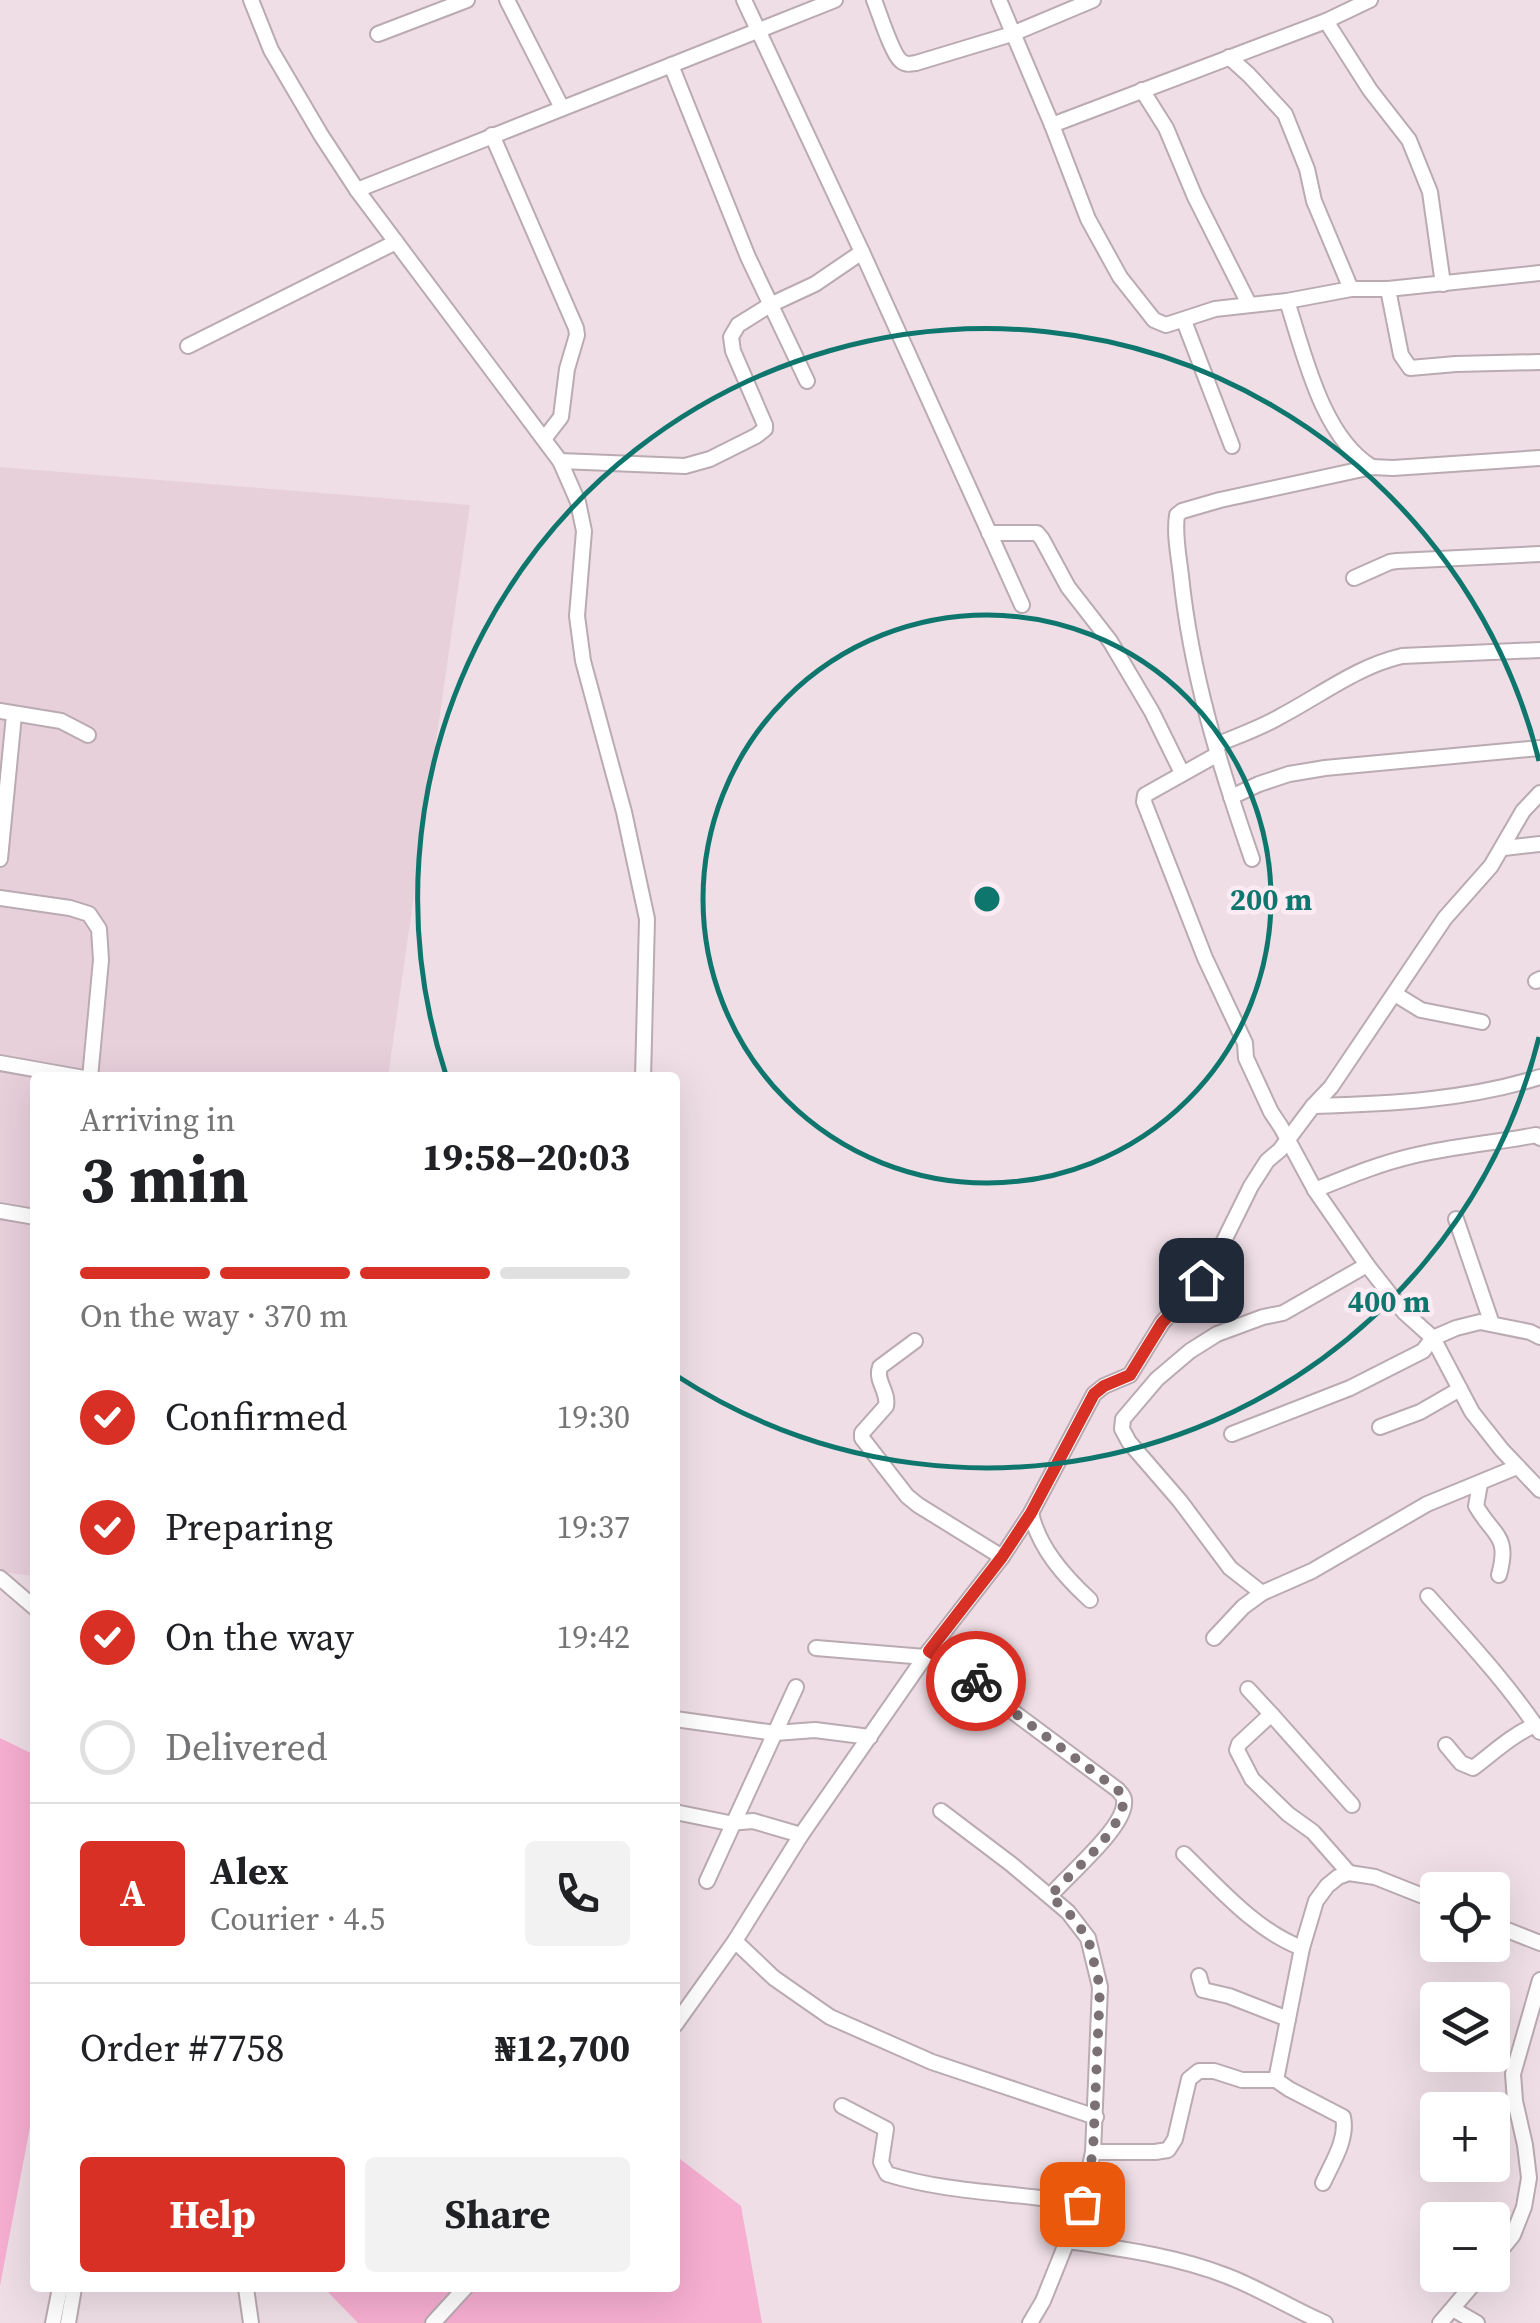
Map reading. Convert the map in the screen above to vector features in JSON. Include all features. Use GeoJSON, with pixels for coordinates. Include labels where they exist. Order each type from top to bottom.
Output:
{"type":"FeatureCollection","features":[{"type":"Feature","properties":{"kind":"street"},"geometry":{"type":"LineString","coordinates":[[251,0],[271,50],[321,135],[357,190],[560,461],[578,502],[584,531],[577,616],[584,661],[624,812],[647,920],[642,1072]]}},
{"type":"Feature","properties":{"kind":"street"},"geometry":{"type":"LineString","coordinates":[[378,34],[466,0]]}},
{"type":"Feature","properties":{"kind":"street"},"geometry":{"type":"LineString","coordinates":[[507,0],[562,108]]}},
{"type":"Feature","properties":{"kind":"street"},"geometry":{"type":"LineString","coordinates":[[744,0],[1022,604]]}},
{"type":"Feature","properties":{"kind":"street"},"geometry":{"type":"LineString","coordinates":[[357,190],[835,0]]}},
{"type":"Feature","properties":{"kind":"street"},"geometry":{"type":"LineString","coordinates":[[874,0],[894,50],[906,64],[1012,34],[1093,0]]}},
{"type":"Feature","properties":{"kind":"street"},"geometry":{"type":"LineString","coordinates":[[999,0],[1088,219],[1120,277],[1154,320],[1166,325],[1215,309],[1351,289],[1388,289],[1540,273]]}},
{"type":"Feature","properties":{"kind":"street"},"geometry":{"type":"LineString","coordinates":[[1052,125],[1326,21],[1370,0]]}},
{"type":"Feature","properties":{"kind":"street"},"geometry":{"type":"LineString","coordinates":[[1326,21],[1370,90],[1409,140],[1430,192],[1443,284]]}},
{"type":"Feature","properties":{"kind":"street"},"geometry":{"type":"LineString","coordinates":[[1229,57],[1285,114],[1307,169],[1314,200],[1351,289]]}},
{"type":"Feature","properties":{"kind":"street"},"geometry":{"type":"LineString","coordinates":[[670,65],[770,305],[807,381]]}},
{"type":"Feature","properties":{"kind":"street"},"geometry":{"type":"LineString","coordinates":[[1142,90],[1166,128],[1195,197],[1249,304]]}},
{"type":"Feature","properties":{"kind":"street"},"geometry":{"type":"LineString","coordinates":[[492,135],[576,328],[561,417],[544,439]]}},
{"type":"Feature","properties":{"kind":"street"},"geometry":{"type":"LineString","coordinates":[[188,346],[396,242]]}},
{"type":"Feature","properties":{"kind":"street"},"geometry":{"type":"LineString","coordinates":[[560,461],[686,466],[710,459],[763,431],[766,425],[733,351],[732,337],[738,325],[815,284],[862,252]]}},
{"type":"Feature","properties":{"kind":"street"},"geometry":{"type":"LineString","coordinates":[[1388,289],[1401,355],[1410,368],[1540,362]]}},
{"type":"Feature","properties":{"kind":"street"},"geometry":{"type":"LineString","coordinates":[[1286,300],[1320,398],[1335,428],[1359,459],[1372,466]]}},
{"type":"Feature","properties":{"kind":"street"},"geometry":{"type":"LineString","coordinates":[[1184,321],[1232,446]]}},
{"type":"Feature","properties":{"kind":"street"},"geometry":{"type":"LineString","coordinates":[[1252,859],[1204,709],[1186,624],[1177,516],[1182,510],[1220,500],[1372,466],[1540,458]]}},
{"type":"Feature","properties":{"kind":"street"},"geometry":{"type":"LineString","coordinates":[[990,533],[1037,533],[1042,538],[1068,586],[1110,642],[1152,712],[1182,773]]}},
{"type":"Feature","properties":{"kind":"street"},"geometry":{"type":"LineString","coordinates":[[1354,578],[1390,562],[1540,554]]}},
{"type":"Feature","properties":{"kind":"street"},"geometry":{"type":"LineString","coordinates":[[1540,650],[1390,659],[1336,683],[1217,750],[1146,795],[1144,802],[1205,958],[1245,1043],[1246,1058],[1315,1190],[1404,1312],[1434,1338],[1472,1412],[1540,1490]]}},
{"type":"Feature","properties":{"kind":"street"},"geometry":{"type":"LineString","coordinates":[[0,858],[7,713],[61,720],[88,735]]}},
{"type":"Feature","properties":{"kind":"street"},"geometry":{"type":"LineString","coordinates":[[1231,797],[1289,774],[1325,768],[1540,748]]}},
{"type":"Feature","properties":{"kind":"street"},"geometry":{"type":"LineString","coordinates":[[680,2018],[927,1654],[1002,1557],[1031,1513],[1094,1394],[1130,1375],[1162,1323],[1212,1264],[1267,1161],[1332,1087],[1445,918],[1491,866],[1523,811],[1540,792]]}},
{"type":"Feature","properties":{"kind":"street"},"geometry":{"type":"LineString","coordinates":[[1504,848],[1540,844]]}},
{"type":"Feature","properties":{"kind":"street"},"geometry":{"type":"LineString","coordinates":[[0,898],[70,908],[89,914],[99,929],[100,960],[88,1072]]}},
{"type":"Feature","properties":{"kind":"street"},"geometry":{"type":"LineString","coordinates":[[1395,994],[1421,1010],[1482,1022]]}},
{"type":"Feature","properties":{"kind":"street"},"geometry":{"type":"LineString","coordinates":[[0,1063],[52,1072]]}},
{"type":"Feature","properties":{"kind":"street"},"geometry":{"type":"LineString","coordinates":[[1313,1106],[1456,1096],[1540,1077]]}},
{"type":"Feature","properties":{"kind":"street"},"geometry":{"type":"LineString","coordinates":[[1315,1190],[1410,1156],[1536,1135],[1540,1138]]}},
{"type":"Feature","properties":{"kind":"street"},"geometry":{"type":"LineString","coordinates":[[0,1211],[30,1216]]}},
{"type":"Feature","properties":{"kind":"street"},"geometry":{"type":"LineString","coordinates":[[1456,1219],[1492,1324]]}},
{"type":"Feature","properties":{"kind":"street"},"geometry":{"type":"LineString","coordinates":[[1262,1593],[1230,1568],[1129,1442],[1122,1428],[1123,1418],[1157,1379],[1190,1351],[1217,1334],[1284,1312],[1367,1264]]}},
{"type":"Feature","properties":{"kind":"street"},"geometry":{"type":"LineString","coordinates":[[1232,1434],[1350,1388],[1423,1352],[1434,1338],[1456,1328],[1480,1322],[1540,1337]]}},
{"type":"Feature","properties":{"kind":"street"},"geometry":{"type":"LineString","coordinates":[[915,1342],[880,1367],[878,1376],[886,1406],[862,1438],[918,1506],[1002,1557]]}},
{"type":"Feature","properties":{"kind":"street"},"geometry":{"type":"LineString","coordinates":[[1380,1427],[1420,1412],[1460,1389]]}},
{"type":"Feature","properties":{"kind":"street"},"geometry":{"type":"LineString","coordinates":[[1214,1638],[1243,1606],[1262,1593],[1312,1571],[1427,1504],[1517,1466]]}},
{"type":"Feature","properties":{"kind":"street"},"geometry":{"type":"LineString","coordinates":[[1480,1484],[1476,1506],[1504,1545],[1499,1575]]}},
{"type":"Feature","properties":{"kind":"street"},"geometry":{"type":"LineString","coordinates":[[1031,1513],[1035,1528],[1060,1569],[1090,1600]]}},
{"type":"Feature","properties":{"kind":"street"},"geometry":{"type":"LineString","coordinates":[[0,1578],[30,1604]]}},
{"type":"Feature","properties":{"kind":"street"},"geometry":{"type":"LineString","coordinates":[[1428,1596],[1490,1666],[1538,1729],[1518,1732],[1473,1768],[1461,1763],[1446,1745]]}},
{"type":"Feature","properties":{"kind":"street"},"geometry":{"type":"LineString","coordinates":[[816,1648],[927,1654],[970,1676],[1118,1790],[1124,1798],[1124,1808],[1103,1842],[1050,1896]]}},
{"type":"Feature","properties":{"kind":"street"},"geometry":{"type":"LineString","coordinates":[[707,1881],[796,1687]]}},
{"type":"Feature","properties":{"kind":"street"},"geometry":{"type":"LineString","coordinates":[[1248,1689],[1352,1806]]}},
{"type":"Feature","properties":{"kind":"street"},"geometry":{"type":"LineString","coordinates":[[1272,1715],[1239,1744],[1237,1750],[1245,1767],[1263,1790],[1313,1832],[1349,1873]]}},
{"type":"Feature","properties":{"kind":"street"},"geometry":{"type":"LineString","coordinates":[[680,1720],[775,1732],[815,1730],[870,1737]]}},
{"type":"Feature","properties":{"kind":"street"},"geometry":{"type":"LineString","coordinates":[[941,1811],[1050,1896],[1083,1930],[1092,1948],[1100,1987],[1093,2152],[1082,2204],[1044,2301],[1030,2323]]}},
{"type":"Feature","properties":{"kind":"street"},"geometry":{"type":"LineString","coordinates":[[680,1813],[734,1822],[753,1821],[801,1835]]}},
{"type":"Feature","properties":{"kind":"street"},"geometry":{"type":"LineString","coordinates":[[1184,1854],[1263,1926],[1302,1948]]}},
{"type":"Feature","properties":{"kind":"street"},"geometry":{"type":"LineString","coordinates":[[1276,2080],[1302,1948],[1316,1901],[1327,1886],[1349,1873],[1374,1877],[1420,1895]]}},
{"type":"Feature","properties":{"kind":"street"},"geometry":{"type":"LineString","coordinates":[[1510,1931],[1540,1943]]}},
{"type":"Feature","properties":{"kind":"street"},"geometry":{"type":"LineString","coordinates":[[735,1941],[774,1978],[830,2016],[932,2062],[1096,2117]]}},
{"type":"Feature","properties":{"kind":"street"},"geometry":{"type":"LineString","coordinates":[[1199,1976],[1203,1990],[1288,2019]]}},
{"type":"Feature","properties":{"kind":"street"},"geometry":{"type":"LineString","coordinates":[[1510,2241],[1524,2207],[1529,2178],[1513,2074],[1540,1980]]}},
{"type":"Feature","properties":{"kind":"street"},"geometry":{"type":"LineString","coordinates":[[1093,2152],[1168,2150],[1175,2139],[1189,2079],[1199,2071],[1214,2070],[1242,2080],[1276,2080],[1343,2117],[1342,2139],[1323,2184]]}},
{"type":"Feature","properties":{"kind":"street"},"geometry":{"type":"LineString","coordinates":[[842,2106],[886,2129],[881,2162],[887,2174],[954,2190],[1043,2196],[1082,2204]]}},
{"type":"Feature","properties":{"kind":"street"},"geometry":{"type":"LineString","coordinates":[[1068,2241],[1201,2266],[1254,2287],[1325,2323]]}},
{"type":"Feature","properties":{"kind":"street"},"geometry":{"type":"LineString","coordinates":[[53,2323],[59,2292]]}},
{"type":"Feature","properties":{"kind":"street"},"geometry":{"type":"LineString","coordinates":[[68,2323],[73,2292]]}},
{"type":"Feature","properties":{"kind":"street"},"geometry":{"type":"LineString","coordinates":[[246,2292],[250,2323]]}},
{"type":"Feature","properties":{"kind":"street"},"geometry":{"type":"LineString","coordinates":[[433,2323],[461,2292]]}},
{"type":"Feature","properties":{"kind":"street"},"geometry":{"type":"LineString","coordinates":[[1440,2323],[1466,2292]]}},
{"type":"Feature","properties":{"kind":"street"},"geometry":{"type":"LineString","coordinates":[[1455,2308],[1477,2323]]}},
{"type":"Feature","properties":{"kind":"shaded area"},"geometry":{"type":"Polygon","coordinates":[[[0,467],[470,505],[389,1072],[30,1072],[30,1575],[0,1572],[0,467]]]}},
{"type":"Feature","properties":{"kind":"shaded area"},"geometry":{"type":"Polygon","coordinates":[[[0,1738],[30,1753],[30,2127],[0,2286],[0,1738]]]}},
{"type":"Feature","properties":{"kind":"shaded area"},"geometry":{"type":"Polygon","coordinates":[[[680,2159],[741,2206],[762,2323],[358,2323],[328,2292],[680,2292],[680,2159]]]}},
{"type":"Feature","properties":{"kind":"way so far"},"geometry":{"type":"LineString","coordinates":[[976,1681],[1124,1798],[1124,1808],[1103,1842],[1050,1896],[1088,1938],[1100,1987],[1096,2117],[1082,2204]]}},
{"type":"Feature","properties":{"kind":"route"},"geometry":{"type":"LineString","coordinates":[[976,1681],[929,1651],[1031,1513],[1094,1394],[1130,1375],[1162,1323],[1201,1280]]}}]}
